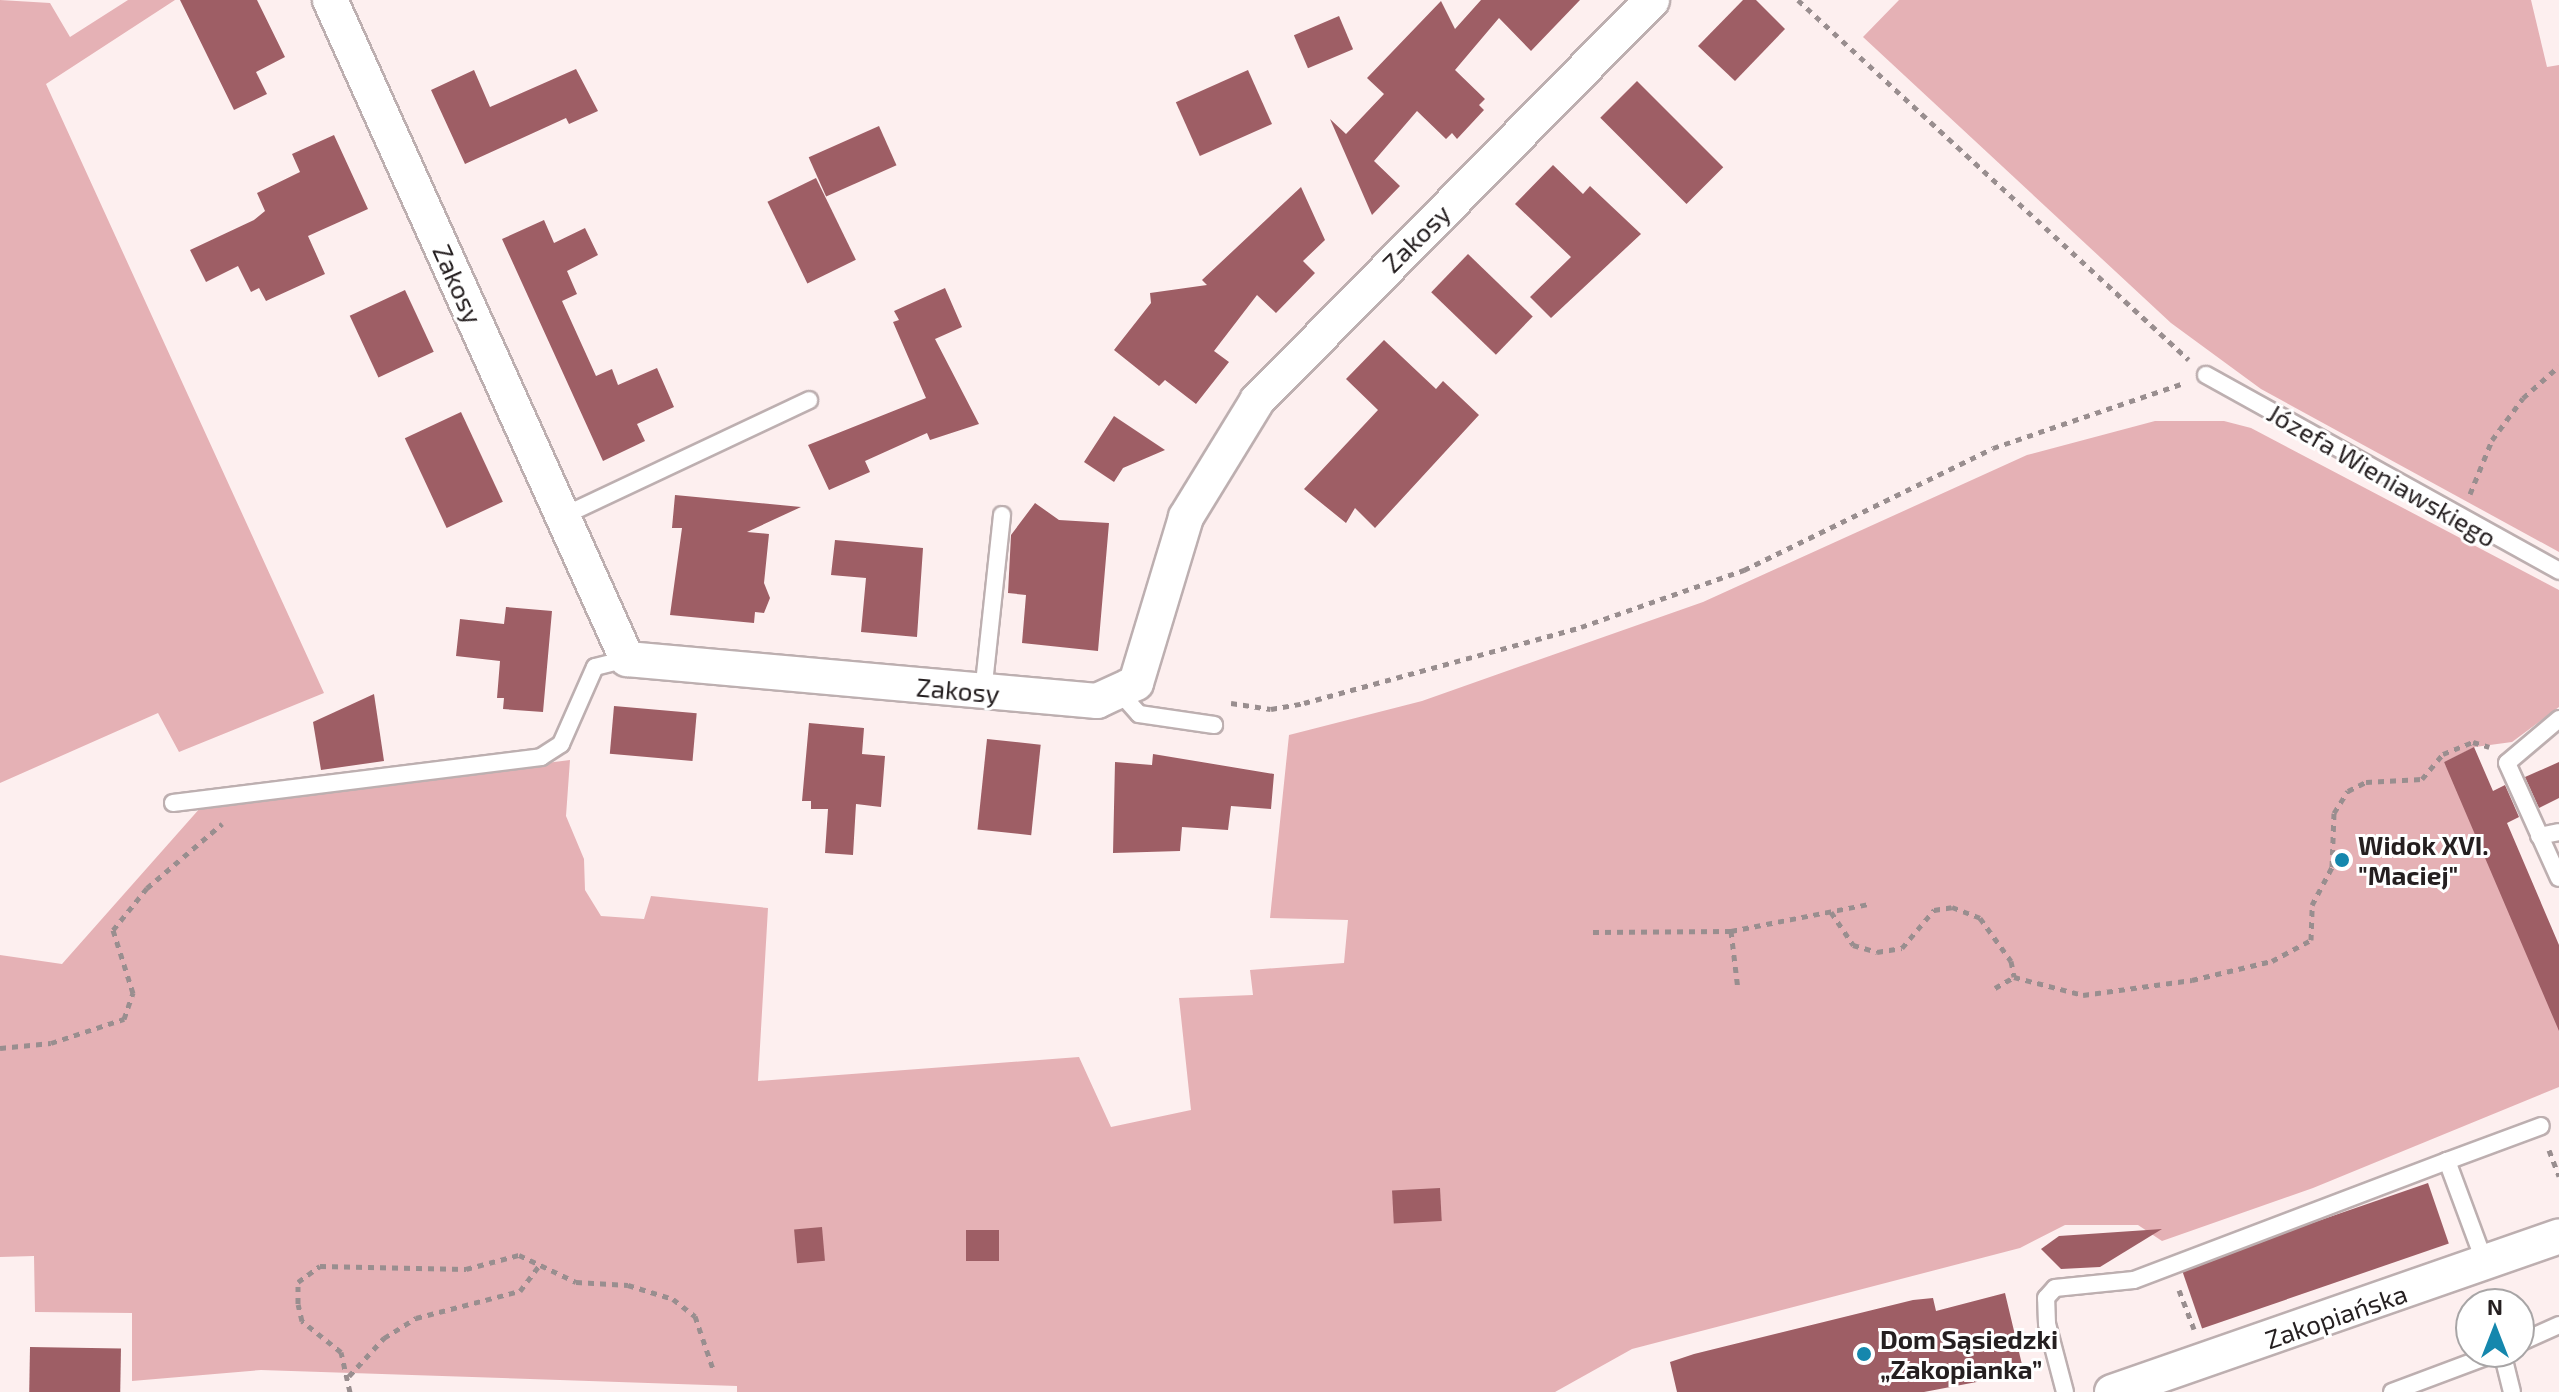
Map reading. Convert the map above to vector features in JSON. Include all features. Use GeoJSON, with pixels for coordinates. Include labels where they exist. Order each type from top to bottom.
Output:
{"type":"FeatureCollection","features":[{"type":"Feature","properties":{"kind":"street","name":"Zakosy"},"geometry":{"type":"LineString","coordinates":[[330,0],[627,659],[1097,701],[1121,694],[1136,683],[1186,517],[1257,401],[1652,0]]}},
{"type":"Feature","properties":{"kind":"street","name":"Zakopiańska"},"geometry":{"type":"LineString","coordinates":[[2112,1392],[2559,1236]]}},
{"type":"Feature","properties":{"kind":"lane","name":"Józefa Wieniawskiego"},"geometry":{"type":"LineString","coordinates":[[2206,375],[2464,522],[2559,571]]}},
{"type":"Feature","properties":{"kind":"lane"},"geometry":{"type":"LineString","coordinates":[[563,516],[809,400]]}},
{"type":"Feature","properties":{"kind":"lane"},"geometry":{"type":"LineString","coordinates":[[983,693],[1002,515]]}},
{"type":"Feature","properties":{"kind":"lane"},"geometry":{"type":"LineString","coordinates":[[173,803],[541,757],[561,744],[595,667],[627,659]]}},
{"type":"Feature","properties":{"kind":"lane"},"geometry":{"type":"LineString","coordinates":[[1121,694],[1139,714],[1214,725]]}},
{"type":"Feature","properties":{"kind":"lane"},"geometry":{"type":"LineString","coordinates":[[2559,719],[2507,763],[2559,878]]}},
{"type":"Feature","properties":{"kind":"lane"},"geometry":{"type":"LineString","coordinates":[[2539,836],[2559,832]]}},
{"type":"Feature","properties":{"kind":"lane"},"geometry":{"type":"LineString","coordinates":[[2065,1392],[2047,1324],[2046,1298],[2055,1288],[2134,1280],[2541,1126]]}},
{"type":"Feature","properties":{"kind":"lane"},"geometry":{"type":"LineString","coordinates":[[2447,1161],[2485,1263]]}},
{"type":"Feature","properties":{"kind":"lane"},"geometry":{"type":"LineString","coordinates":[[2535,1336],[2559,1325]]}},
{"type":"Feature","properties":{"kind":"lane"},"geometry":{"type":"LineString","coordinates":[[2392,1392],[2457,1368]]}},
{"type":"Feature","properties":{"kind":"lane"},"geometry":{"type":"LineString","coordinates":[[2505,1368],[2512,1392]]}},
{"type":"Feature","properties":{"kind":"path"},"geometry":{"type":"LineString","coordinates":[[1217,701],[1271,709],[1304,703],[1581,627],[1744,570],[1993,448],[2206,375],[1798,0]]}},
{"type":"Feature","properties":{"kind":"path"},"geometry":{"type":"LineString","coordinates":[[2464,522],[2492,440],[2523,398],[2559,366]]}},
{"type":"Feature","properties":{"kind":"path"},"geometry":{"type":"LineString","coordinates":[[1995,988],[2014,977],[2083,995],[2192,980],[2291,955],[2311,940],[2312,905],[2332,867],[2334,813],[2348,791],[2366,782],[2422,779],[2443,754]]}},
{"type":"Feature","properties":{"kind":"path"},"geometry":{"type":"LineString","coordinates":[[0,1048],[51,1043],[124,1019],[133,993],[113,930],[122,914],[201,837],[233,818]]}},
{"type":"Feature","properties":{"kind":"path"},"geometry":{"type":"LineString","coordinates":[[1593,932],[1731,931],[1869,904]]}},
{"type":"Feature","properties":{"kind":"path"},"geometry":{"type":"LineString","coordinates":[[1831,912],[1853,945],[1877,952],[1902,948],[1934,910],[1952,907],[1980,918],[2011,961],[2014,977]]}},
{"type":"Feature","properties":{"kind":"path"},"geometry":{"type":"LineString","coordinates":[[1731,931],[1738,990]]}},
{"type":"Feature","properties":{"kind":"path"},"geometry":{"type":"LineString","coordinates":[[350,1392],[349,1376],[341,1352],[302,1321],[298,1282],[307,1272],[320,1266],[466,1269],[519,1255],[576,1282],[628,1285],[673,1299],[695,1316],[713,1369]]}},
{"type":"Feature","properties":{"kind":"path"},"geometry":{"type":"LineString","coordinates":[[349,1376],[384,1338],[416,1318],[520,1291],[539,1266]]}},
{"type":"Feature","properties":{"kind":"shaded area"},"geometry":{"type":"Polygon","coordinates":[[[0,0],[50,3],[70,37],[128,0],[175,0],[46,84],[324,693],[179,752],[158,713],[0,783],[0,0]]]}},
{"type":"Feature","properties":{"kind":"shaded area"},"geometry":{"type":"Polygon","coordinates":[[[1899,0],[2531,0],[2547,67],[2559,65],[2559,552],[2261,389],[2171,323],[1863,37],[1899,0]]]}},
{"type":"Feature","properties":{"kind":"shaded area"},"geometry":{"type":"Polygon","coordinates":[[[2155,421],[2224,421],[2251,428],[2559,590],[2559,707],[2512,742],[2475,747],[2444,762],[2559,989],[2559,1087],[2313,1188],[2162,1241],[2138,1225],[2065,1225],[2020,1248],[1632,1349],[1555,1392],[737,1392],[737,1386],[261,1370],[132,1381],[132,1313],[35,1312],[34,1256],[0,1257],[0,955],[62,964],[201,807],[570,760],[566,816],[584,859],[585,890],[601,916],[644,919],[651,896],[768,908],[758,1081],[1079,1057],[1111,1127],[1191,1110],[1179,998],[1253,995],[1250,970],[1344,963],[1348,920],[1270,918],[1289,735],[1422,701],[1703,602],[2027,455],[2155,421]]]}},
{"type":"Feature","properties":{"kind":"building"},"geometry":{"type":"Polygon","coordinates":[[[180,0],[257,0],[285,57],[256,72],[267,94],[234,110],[180,0]]]}},
{"type":"Feature","properties":{"kind":"building"},"geometry":{"type":"Polygon","coordinates":[[[1481,0],[1580,0],[1531,51],[1499,18],[1455,70],[1485,99],[1479,105],[1484,110],[1457,139],[1452,133],[1446,139],[1417,111],[1374,161],[1400,186],[1372,215],[1330,119],[1346,134],[1384,94],[1367,78],[1441,1],[1455,29],[1481,0]]]}},
{"type":"Feature","properties":{"kind":"building"},"geometry":{"type":"Polygon","coordinates":[[[1743,0],[1756,0],[1785,29],[1735,81],[1698,46],[1743,0]]]}},
{"type":"Feature","properties":{"kind":"building"},"geometry":{"type":"Polygon","coordinates":[[[1339,16],[1353,49],[1308,68],[1294,35],[1339,16]]]}},
{"type":"Feature","properties":{"kind":"building"},"geometry":{"type":"Polygon","coordinates":[[[576,69],[598,111],[569,124],[566,118],[465,164],[431,90],[474,70],[490,107],[576,69]]]}},
{"type":"Feature","properties":{"kind":"building"},"geometry":{"type":"Polygon","coordinates":[[[1248,70],[1272,124],[1200,156],[1176,102],[1248,70]]]}},
{"type":"Feature","properties":{"kind":"building"},"geometry":{"type":"Polygon","coordinates":[[[1637,81],[1723,167],[1686,204],[1600,118],[1637,81]]]}},
{"type":"Feature","properties":{"kind":"building"},"geometry":{"type":"Polygon","coordinates":[[[879,126],[896,165],[826,197],[809,157],[879,126]]]}},
{"type":"Feature","properties":{"kind":"building"},"geometry":{"type":"Polygon","coordinates":[[[334,135],[368,209],[308,236],[325,274],[266,301],[259,288],[251,292],[238,266],[206,282],[190,250],[254,220],[265,211],[257,193],[300,172],[292,154],[334,135]]]}},
{"type":"Feature","properties":{"kind":"building"},"geometry":{"type":"Polygon","coordinates":[[[1553,165],[1583,194],[1590,186],[1641,234],[1551,318],[1530,297],[1571,257],[1515,204],[1553,165]]]}},
{"type":"Feature","properties":{"kind":"building"},"geometry":{"type":"Polygon","coordinates":[[[816,178],[856,260],[807,283],[767,202],[816,178]]]}},
{"type":"Feature","properties":{"kind":"building"},"geometry":{"type":"Polygon","coordinates":[[[1301,187],[1325,240],[1303,261],[1315,273],[1276,313],[1257,295],[1214,351],[1229,362],[1196,404],[1165,380],[1159,386],[1114,350],[1151,303],[1150,293],[1207,285],[1202,280],[1301,187]]]}},
{"type":"Feature","properties":{"kind":"building"},"geometry":{"type":"Polygon","coordinates":[[[544,220],[554,243],[585,228],[598,255],[567,271],[577,294],[562,301],[596,376],[612,369],[618,385],[657,368],[674,407],[637,424],[645,441],[603,461],[502,239],[544,220]]]}},
{"type":"Feature","properties":{"kind":"building"},"geometry":{"type":"Polygon","coordinates":[[[1468,254],[1533,317],[1496,355],[1431,292],[1468,254]]]}},
{"type":"Feature","properties":{"kind":"building"},"geometry":{"type":"Polygon","coordinates":[[[945,288],[962,327],[935,339],[979,424],[930,440],[927,433],[865,461],[870,472],[829,490],[808,445],[926,398],[893,322],[899,320],[894,311],[945,288]]]}},
{"type":"Feature","properties":{"kind":"building"},"geometry":{"type":"Polygon","coordinates":[[[405,290],[434,352],[378,377],[350,316],[405,290]]]}},
{"type":"Feature","properties":{"kind":"building"},"geometry":{"type":"Polygon","coordinates":[[[1384,340],[1436,389],[1443,381],[1479,415],[1375,528],[1355,508],[1346,523],[1304,489],[1378,410],[1346,379],[1384,340]]]}},
{"type":"Feature","properties":{"kind":"building"},"geometry":{"type":"Polygon","coordinates":[[[461,412],[503,502],[447,528],[405,438],[461,412]]]}},
{"type":"Feature","properties":{"kind":"building"},"geometry":{"type":"Polygon","coordinates":[[[1114,416],[1165,450],[1123,468],[1114,482],[1084,462],[1114,416]]]}},
{"type":"Feature","properties":{"kind":"building"},"geometry":{"type":"Polygon","coordinates":[[[675,495],[801,507],[747,532],[769,534],[764,583],[770,598],[764,613],[755,612],[754,623],[670,615],[682,528],[672,528],[675,495]]]}},
{"type":"Feature","properties":{"kind":"building"},"geometry":{"type":"Polygon","coordinates":[[[1035,503],[1059,520],[1109,523],[1098,651],[1022,643],[1026,595],[1008,593],[1011,535],[1035,503]]]}},
{"type":"Feature","properties":{"kind":"building"},"geometry":{"type":"Polygon","coordinates":[[[835,540],[923,548],[917,637],[861,632],[866,578],[831,575],[835,540]]]}},
{"type":"Feature","properties":{"kind":"building"},"geometry":{"type":"Polygon","coordinates":[[[506,607],[552,611],[543,712],[503,709],[504,698],[497,698],[500,661],[456,656],[460,619],[504,624],[506,607]]]}},
{"type":"Feature","properties":{"kind":"building"},"geometry":{"type":"Polygon","coordinates":[[[374,694],[384,761],[321,770],[313,722],[374,694]]]}},
{"type":"Feature","properties":{"kind":"building"},"geometry":{"type":"Polygon","coordinates":[[[614,706],[697,713],[693,761],[610,754],[614,706]]]}},
{"type":"Feature","properties":{"kind":"building"},"geometry":{"type":"Polygon","coordinates":[[[809,723],[864,728],[862,754],[885,756],[881,807],[856,804],[853,855],[825,853],[828,809],[811,809],[811,801],[802,801],[809,723]]]}},
{"type":"Feature","properties":{"kind":"building"},"geometry":{"type":"Polygon","coordinates":[[[987,739],[1041,745],[1031,835],[977,830],[987,739]]]}},
{"type":"Feature","properties":{"kind":"building"},"geometry":{"type":"Polygon","coordinates":[[[2474,747],[2493,791],[2505,785],[2519,817],[2507,823],[2559,945],[2559,1031],[2444,762],[2474,747]]]}},
{"type":"Feature","properties":{"kind":"building"},"geometry":{"type":"Polygon","coordinates":[[[1153,754],[1274,774],[1271,809],[1231,806],[1228,830],[1182,827],[1180,851],[1113,853],[1115,762],[1152,765],[1153,754]]]}},
{"type":"Feature","properties":{"kind":"building"},"geometry":{"type":"Polygon","coordinates":[[[2559,762],[2559,798],[2539,808],[2525,777],[2559,762]]]}},
{"type":"Feature","properties":{"kind":"building"},"geometry":{"type":"Polygon","coordinates":[[[2428,1183],[2449,1244],[2202,1328],[2181,1268],[2428,1183]]]}},
{"type":"Feature","properties":{"kind":"building"},"geometry":{"type":"Polygon","coordinates":[[[1440,1188],[1442,1221],[1394,1223],[1392,1191],[1440,1188]]]}},
{"type":"Feature","properties":{"kind":"building"},"geometry":{"type":"Polygon","coordinates":[[[822,1227],[825,1261],[797,1263],[794,1229],[822,1227]]]}},
{"type":"Feature","properties":{"kind":"building"},"geometry":{"type":"Polygon","coordinates":[[[2162,1229],[2100,1267],[2061,1269],[2041,1249],[2059,1236],[2162,1229]]]}},
{"type":"Feature","properties":{"kind":"building"},"geometry":{"type":"Polygon","coordinates":[[[966,1230],[999,1230],[999,1261],[966,1261],[966,1230]]]}},
{"type":"Feature","properties":{"kind":"building"},"geometry":{"type":"Polygon","coordinates":[[[2005,1293],[2024,1373],[1924,1392],[1677,1392],[1670,1362],[1694,1354],[1913,1300],[1933,1298],[1936,1311],[2005,1293]]]}},
{"type":"Feature","properties":{"kind":"building"},"geometry":{"type":"Polygon","coordinates":[[[30,1347],[121,1349],[120,1392],[29,1392],[30,1347]]]}},
{"type":"Feature","properties":{"kind":"place","name":"Widok XVI. \"Maciej\""},"geometry":{"type":"Point","coordinates":[2342,860]}},
{"type":"Feature","properties":{"kind":"place","name":"Dom Sąsiedzki „Zakopianka”"},"geometry":{"type":"Point","coordinates":[1864,1354]}}]}
